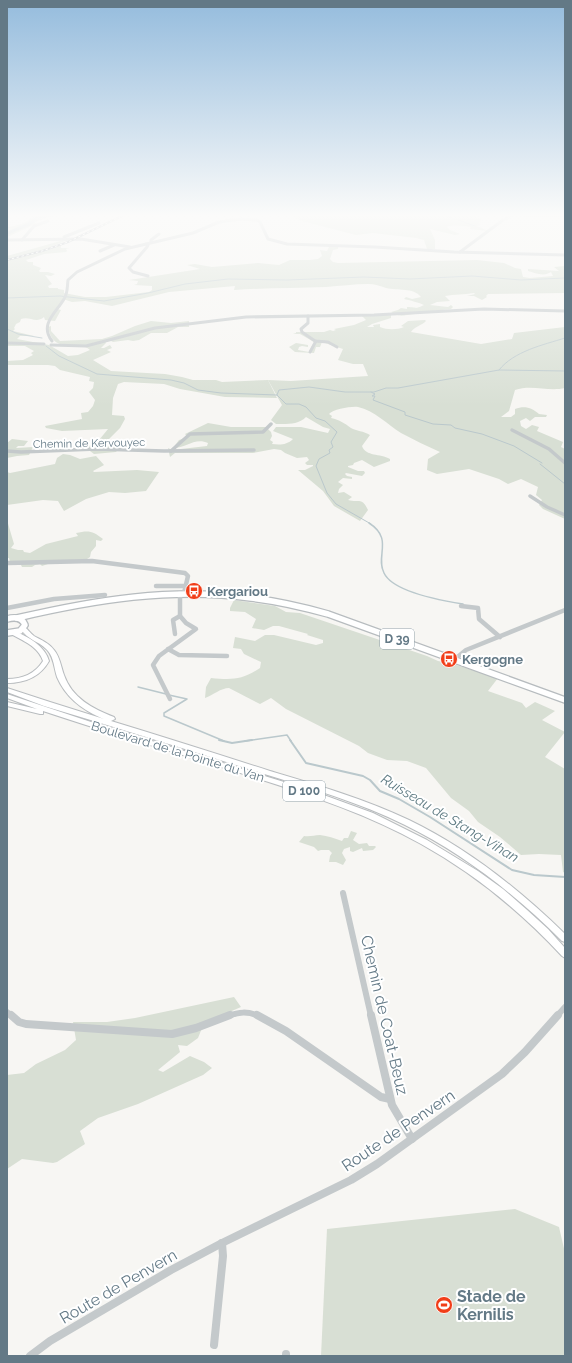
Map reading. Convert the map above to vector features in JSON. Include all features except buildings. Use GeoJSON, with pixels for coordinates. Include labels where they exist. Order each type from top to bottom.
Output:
{"type":"FeatureCollection","features":[{"type":"Feature","properties":{"kind":"highway","name":"D 100"},"geometry":{"type":"LineString","coordinates":[[24,626],[26,634],[51,650],[66,687],[76,700],[93,712],[125,725],[132,730]]}},
{"type":"Feature","properties":{"kind":"highway"},"geometry":{"type":"LineString","coordinates":[[7,681],[19,680],[33,675],[43,668],[46,661],[42,651],[37,647],[10,633]]}},
{"type":"Feature","properties":{"kind":"highway","name":"Boulevard de la Pointe du Van"},"geometry":{"type":"LineString","coordinates":[[7,690],[323,790],[364,804],[409,824],[426,832],[487,870],[518,895],[565,939]]}},
{"type":"Feature","properties":{"kind":"highway","name":"Boulevard de la Pointe du Van"},"geometry":{"type":"LineString","coordinates":[[7,696],[320,796],[369,814],[404,830],[445,853],[493,886],[513,902],[543,930],[565,954]]}},
{"type":"Feature","properties":{"kind":"highway","name":"D 100"},"geometry":{"type":"LineString","coordinates":[[7,704],[44,713],[178,755],[273,781]]}},
{"type":"Feature","properties":{"kind":"main road","name":"D 39"},"geometry":{"type":"LineString","coordinates":[[17,618],[116,598],[182,593],[246,596],[303,607],[337,617],[454,660],[565,697]]}},
{"type":"Feature","properties":{"kind":"main road","name":"D 39"},"geometry":{"type":"LineString","coordinates":[[24,626],[52,610]]}},
{"type":"Feature","properties":{"kind":"main road"},"geometry":{"type":"LineString","coordinates":[[7,619],[17,618],[22,620],[24,626],[10,633]]}},
{"type":"Feature","properties":{"kind":"main road","name":"D 39"},"geometry":{"type":"LineString","coordinates":[[483,670],[565,700]]}},
{"type":"Feature","properties":{"kind":"street"},"geometry":{"type":"LineString","coordinates":[[49,342],[46,331],[47,324],[67,294],[67,282],[70,279]]}},
{"type":"Feature","properties":{"kind":"street"},"geometry":{"type":"LineString","coordinates":[[7,343],[38,344],[49,342],[64,345],[93,345],[148,329],[246,317],[381,315],[484,309],[565,311]]}},
{"type":"Feature","properties":{"kind":"street"},"geometry":{"type":"LineString","coordinates":[[308,316],[308,323],[301,331],[316,341],[328,342],[337,347]]}},
{"type":"Feature","properties":{"kind":"street"},"geometry":{"type":"LineString","coordinates":[[310,352],[316,341]]}},
{"type":"Feature","properties":{"kind":"street"},"geometry":{"type":"LineString","coordinates":[[171,451],[190,434],[259,433],[266,431],[271,424]]}},
{"type":"Feature","properties":{"kind":"street"},"geometry":{"type":"LineString","coordinates":[[512,430],[548,448],[565,463]]}},
{"type":"Feature","properties":{"kind":"street","name":"Chemin de Kervouyec"},"geometry":{"type":"LineString","coordinates":[[7,451],[21,452],[96,449],[171,451],[254,450]]}},
{"type":"Feature","properties":{"kind":"street"},"geometry":{"type":"LineString","coordinates":[[530,496],[547,507],[565,515]]}},
{"type":"Feature","properties":{"kind":"street"},"geometry":{"type":"LineString","coordinates":[[8,563],[92,561],[138,565],[185,574],[189,577],[182,593],[180,616],[186,623],[196,629],[188,637],[156,659],[153,665],[170,699]]}},
{"type":"Feature","properties":{"kind":"street"},"geometry":{"type":"LineString","coordinates":[[156,586],[186,586]]}},
{"type":"Feature","properties":{"kind":"street"},"geometry":{"type":"LineString","coordinates":[[7,608],[64,597],[105,595]]}},
{"type":"Feature","properties":{"kind":"street"},"geometry":{"type":"LineString","coordinates":[[461,606],[478,608],[478,619],[500,637]]}},
{"type":"Feature","properties":{"kind":"street"},"geometry":{"type":"LineString","coordinates":[[454,660],[466,650],[565,610]]}},
{"type":"Feature","properties":{"kind":"street"},"geometry":{"type":"LineString","coordinates":[[175,634],[173,620],[180,616]]}},
{"type":"Feature","properties":{"kind":"street"},"geometry":{"type":"LineString","coordinates":[[168,650],[183,656],[227,656]]}},
{"type":"Feature","properties":{"kind":"street","name":"Chemin de Coat-Beuz"},"geometry":{"type":"LineString","coordinates":[[343,893],[390,1099],[395,1112],[412,1139]]}},
{"type":"Feature","properties":{"kind":"street","name":"Route de Penvern"},"geometry":{"type":"LineString","coordinates":[[30,1356],[56,1338],[222,1242],[351,1180],[377,1164],[485,1087],[514,1064],[565,1007]]}},
{"type":"Feature","properties":{"kind":"street"},"geometry":{"type":"LineString","coordinates":[[7,1012],[19,1022],[26,1024],[172,1034],[191,1030],[241,1012],[247,1012],[257,1015],[280,1028],[377,1094],[385,1099],[390,1099]]}},
{"type":"Feature","properties":{"kind":"street"},"geometry":{"type":"LineString","coordinates":[[214,1345],[222,1265],[222,1242]]}},
{"type":"Feature","properties":{"kind":"shaded area"},"geometry":{"type":"Polygon","coordinates":[[[7,279],[48,279],[52,284],[48,286],[49,288],[64,290],[64,293],[85,297],[106,297],[149,292],[152,290],[152,286],[134,285],[137,284],[138,281],[129,280],[138,279],[565,279],[565,293],[488,294],[486,296],[487,297],[482,300],[474,296],[467,296],[475,294],[474,293],[448,295],[445,296],[450,301],[437,302],[430,305],[448,307],[451,305],[453,307],[451,309],[402,316],[391,312],[401,308],[417,308],[424,305],[404,299],[406,297],[412,299],[421,297],[418,294],[410,291],[391,289],[371,284],[358,284],[326,287],[234,290],[235,286],[169,292],[112,306],[85,301],[72,302],[63,299],[57,309],[61,310],[55,321],[45,320],[44,317],[38,320],[27,318],[21,319],[20,322],[16,324],[13,331],[34,336],[20,336],[17,339],[49,345],[68,356],[78,355],[90,350],[78,345],[60,344],[51,336],[48,327],[51,326],[51,331],[60,341],[102,339],[151,321],[171,323],[189,321],[189,327],[178,327],[167,333],[151,333],[139,340],[113,342],[109,340],[105,341],[106,343],[101,348],[110,345],[112,348],[107,350],[111,352],[93,360],[111,371],[165,374],[193,380],[216,380],[222,382],[268,380],[277,398],[225,397],[180,389],[164,384],[124,382],[118,384],[113,398],[112,415],[124,416],[125,419],[120,428],[105,443],[106,445],[121,446],[116,452],[94,454],[90,451],[81,451],[81,446],[95,445],[108,429],[62,431],[46,428],[45,426],[82,419],[81,413],[88,412],[93,406],[95,400],[89,392],[93,388],[94,382],[89,381],[90,377],[60,370],[55,366],[7,365],[7,361],[23,360],[33,355],[31,353],[34,351],[25,346],[7,346],[7,279]]]}},
{"type":"Feature","properties":{"kind":"shaded area"},"geometry":{"type":"Polygon","coordinates":[[[391,315],[391,318],[367,327],[374,327],[373,325],[380,324],[380,327],[383,328],[395,329],[404,327],[401,326],[408,321],[425,320],[426,321],[424,323],[414,328],[411,332],[481,344],[512,339],[514,333],[565,327],[565,388],[521,388],[515,390],[509,411],[501,417],[511,417],[515,414],[515,409],[522,407],[534,410],[539,414],[547,415],[546,417],[535,417],[530,421],[526,418],[520,421],[521,426],[526,429],[532,425],[539,427],[537,431],[563,442],[561,447],[565,449],[565,519],[543,509],[539,505],[542,500],[536,495],[538,487],[521,479],[508,484],[499,479],[469,469],[437,474],[427,470],[428,459],[440,452],[401,433],[370,411],[358,407],[343,408],[329,414],[332,416],[331,418],[342,422],[353,429],[370,435],[362,446],[367,452],[390,459],[390,461],[374,467],[362,460],[354,463],[348,467],[358,471],[364,471],[365,473],[362,476],[346,473],[345,474],[352,477],[352,479],[343,478],[338,482],[343,485],[339,489],[338,493],[344,492],[352,497],[348,500],[360,501],[366,506],[368,510],[360,521],[334,506],[323,491],[298,470],[305,470],[313,466],[305,463],[309,460],[307,457],[297,458],[281,450],[274,449],[253,453],[175,453],[170,457],[168,448],[172,450],[207,446],[208,443],[199,441],[178,448],[173,448],[179,440],[188,437],[185,434],[208,423],[231,427],[266,427],[271,432],[272,436],[270,440],[273,442],[272,444],[286,443],[293,439],[273,431],[276,427],[301,427],[328,433],[330,429],[323,427],[306,417],[296,423],[288,424],[276,424],[271,420],[282,405],[268,380],[291,381],[368,376],[363,364],[353,364],[338,360],[343,349],[322,342],[320,347],[316,347],[314,353],[295,352],[289,347],[296,343],[308,345],[308,347],[299,347],[298,350],[309,352],[314,342],[300,334],[293,334],[296,332],[333,331],[336,330],[334,329],[354,325],[366,320],[362,316],[391,315]]]}},
{"type":"Feature","properties":{"kind":"shaded area"},"geometry":{"type":"Polygon","coordinates":[[[12,439],[28,441],[24,446],[18,446],[16,448],[33,447],[29,455],[7,458],[7,443],[12,439]]]}},
{"type":"Feature","properties":{"kind":"shaded area"},"geometry":{"type":"Polygon","coordinates":[[[63,454],[80,459],[96,456],[104,465],[93,471],[94,472],[137,470],[159,472],[146,491],[125,493],[109,492],[86,499],[64,511],[58,501],[43,500],[7,505],[7,472],[10,473],[55,464],[57,458],[63,454]]]}},
{"type":"Feature","properties":{"kind":"shaded area"},"geometry":{"type":"Polygon","coordinates":[[[7,520],[14,544],[11,548],[23,550],[24,552],[30,553],[46,544],[78,536],[76,533],[80,532],[88,531],[103,539],[101,541],[96,540],[96,546],[91,552],[90,557],[87,559],[57,561],[42,566],[40,564],[32,567],[22,567],[21,565],[10,562],[9,558],[7,558],[7,520]]]}},
{"type":"Feature","properties":{"kind":"shaded area"},"geometry":{"type":"Polygon","coordinates":[[[234,600],[275,606],[286,612],[300,613],[438,661],[453,664],[498,678],[488,691],[522,703],[526,708],[535,702],[555,711],[542,720],[565,732],[545,757],[565,769],[565,873],[563,872],[561,855],[521,855],[500,837],[478,822],[469,811],[451,798],[426,768],[407,761],[387,760],[368,753],[359,746],[286,709],[271,698],[260,704],[229,688],[226,688],[205,698],[206,687],[211,678],[225,679],[242,677],[260,668],[261,662],[244,654],[241,649],[233,648],[235,637],[255,641],[265,635],[274,635],[316,645],[323,643],[323,640],[307,635],[308,634],[279,626],[273,626],[264,630],[252,628],[256,619],[245,612],[230,611],[234,600]]]}},
{"type":"Feature","properties":{"kind":"shaded area"},"geometry":{"type":"Polygon","coordinates":[[[351,831],[357,833],[353,840],[359,844],[367,843],[369,846],[376,847],[373,850],[363,851],[362,848],[353,852],[350,851],[350,847],[344,849],[342,853],[346,860],[343,865],[336,862],[329,862],[332,853],[329,850],[318,851],[314,847],[299,842],[304,836],[320,835],[342,841],[344,838],[348,838],[351,831]]]}},
{"type":"Feature","properties":{"kind":"shaded area"},"geometry":{"type":"Polygon","coordinates":[[[234,997],[241,1007],[211,1020],[202,1028],[198,1038],[187,1046],[178,1045],[180,1052],[158,1070],[163,1072],[190,1056],[204,1062],[212,1068],[203,1075],[138,1104],[98,1118],[80,1131],[85,1144],[57,1162],[53,1163],[22,1159],[7,1169],[7,1075],[24,1073],[36,1064],[65,1050],[76,1040],[73,1022],[107,1022],[135,1018],[234,997]]]}},
{"type":"Feature","properties":{"kind":"shaded area","name":"Stade de Kernilis"},"geometry":{"type":"Polygon","coordinates":[[[515,1209],[559,1227],[565,1253],[565,1356],[321,1356],[327,1229],[515,1209]]]}},
{"type":"Feature","properties":{"kind":"waterway"},"geometry":{"type":"LineString","coordinates":[[7,298],[60,296],[104,301],[148,293],[185,284],[228,279],[287,280],[323,279]]}},
{"type":"Feature","properties":{"kind":"waterway"},"geometry":{"type":"LineString","coordinates":[[401,279],[418,279]]}},
{"type":"Feature","properties":{"kind":"waterway"},"geometry":{"type":"LineString","coordinates":[[504,279],[521,280],[552,279]]}},
{"type":"Feature","properties":{"kind":"waterway"},"geometry":{"type":"LineString","coordinates":[[7,329],[18,334],[42,338]]}},
{"type":"Feature","properties":{"kind":"waterway"},"geometry":{"type":"LineString","coordinates":[[499,370],[505,363],[521,353],[565,338]]}},
{"type":"Feature","properties":{"kind":"waterway"},"geometry":{"type":"LineString","coordinates":[[46,346],[59,356],[97,374],[171,380],[184,383],[198,390],[221,393],[277,395]]}},
{"type":"Feature","properties":{"kind":"waterway"},"geometry":{"type":"LineString","coordinates":[[371,392],[386,388],[398,388],[499,370]]}},
{"type":"Feature","properties":{"kind":"waterway"},"geometry":{"type":"LineString","coordinates":[[499,370],[565,371]]}},
{"type":"Feature","properties":{"kind":"waterway"},"geometry":{"type":"LineString","coordinates":[[277,395],[279,390],[309,387],[345,392],[371,392]]}},
{"type":"Feature","properties":{"kind":"waterway"},"geometry":{"type":"LineString","coordinates":[[371,392],[375,394],[372,396],[375,396],[373,400],[405,412],[405,415],[433,424],[451,425],[455,428],[482,434],[514,446],[542,463]]}},
{"type":"Feature","properties":{"kind":"waterway"},"geometry":{"type":"LineString","coordinates":[[277,395],[286,404],[299,404],[306,407],[316,418],[325,421],[337,432],[331,442],[333,447],[329,450],[330,453],[319,459],[316,466],[327,493],[336,504],[371,524]]}},
{"type":"Feature","properties":{"kind":"waterway"},"geometry":{"type":"LineString","coordinates":[[540,464],[565,484]]}},
{"type":"Feature","properties":{"kind":"waterway"},"geometry":{"type":"LineString","coordinates":[[369,523],[381,535],[382,567],[389,580],[408,590],[420,594],[444,601],[463,604]]}},
{"type":"Feature","properties":{"kind":"waterway","name":"Ruisseau de Stang-Vihan"},"geometry":{"type":"LineString","coordinates":[[138,687],[166,694]]}},
{"type":"Feature","properties":{"kind":"waterway","name":"Ruisseau de Stang-Vihan"},"geometry":{"type":"LineString","coordinates":[[169,695],[187,699],[164,713],[164,716],[224,741]]}},
{"type":"Feature","properties":{"kind":"waterway","name":"Ruisseau de Stang-Vihan"},"geometry":{"type":"LineString","coordinates":[[252,740],[287,735],[291,741]]}},
{"type":"Feature","properties":{"kind":"waterway","name":"Ruisseau de Stang-Vihan"},"geometry":{"type":"LineString","coordinates":[[219,740],[232,743],[252,740]]}},
{"type":"Feature","properties":{"kind":"waterway","name":"Ruisseau de Stang-Vihan"},"geometry":{"type":"LineString","coordinates":[[245,741],[252,740]]}},
{"type":"Feature","properties":{"kind":"waterway","name":"Ruisseau de Stang-Vihan"},"geometry":{"type":"LineString","coordinates":[[290,740],[306,763],[363,776],[370,780],[380,791],[399,799],[430,817],[512,870],[534,875],[565,877]]}},
{"type":"Feature","properties":{"kind":"place","name":"Kergariou"},"geometry":{"type":"Point","coordinates":[194,591]}},
{"type":"Feature","properties":{"kind":"place","name":"Kergogne"},"geometry":{"type":"Point","coordinates":[449,659]}},
{"type":"Feature","properties":{"kind":"place","name":"Stade de Kernilis"},"geometry":{"type":"Point","coordinates":[444,1305]}}]}
